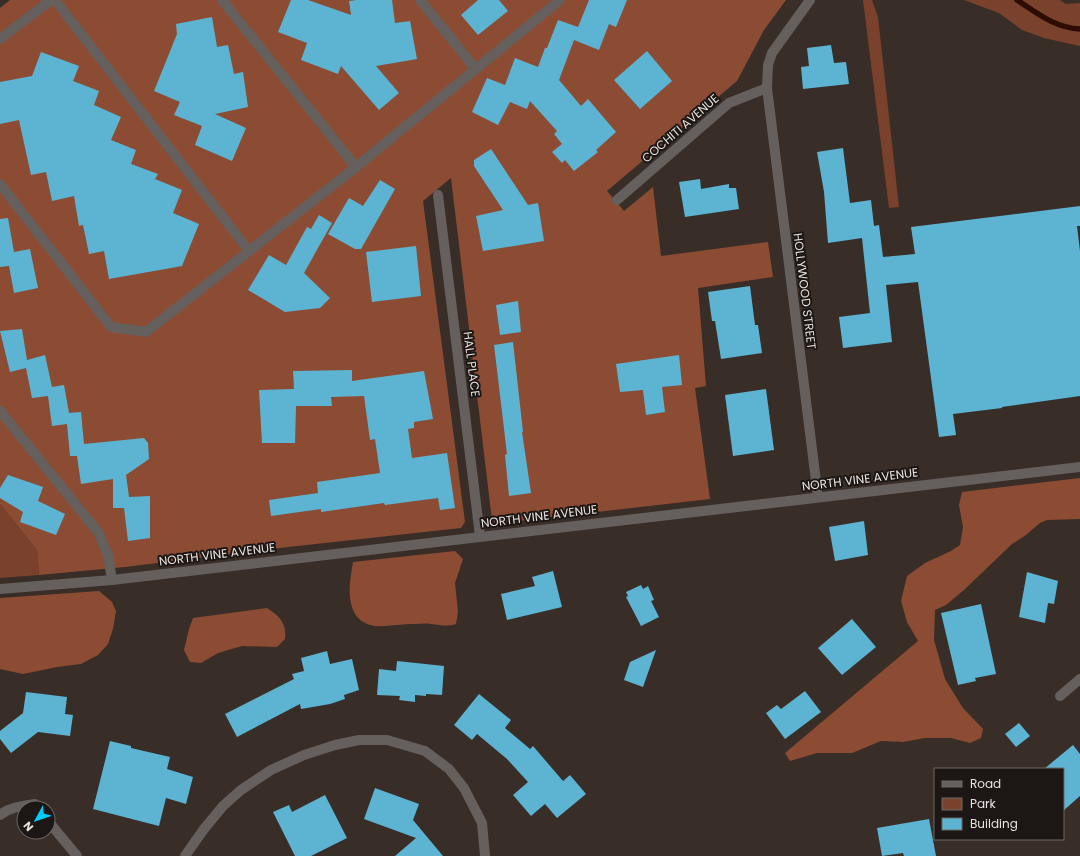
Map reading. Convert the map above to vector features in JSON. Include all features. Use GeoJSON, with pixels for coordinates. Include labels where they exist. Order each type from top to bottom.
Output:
{"type":"FeatureCollection","features":[{"type":"Feature","properties":{"kind":"street"},"geometry":{"type":"LineString","coordinates":[[0,39],[51,0]]}},
{"type":"Feature","properties":{"kind":"street"},"geometry":{"type":"LineString","coordinates":[[55,0],[249,251]]}},
{"type":"Feature","properties":{"kind":"street"},"geometry":{"type":"LineString","coordinates":[[222,0],[356,167]]}},
{"type":"Feature","properties":{"kind":"street"},"geometry":{"type":"LineString","coordinates":[[420,0],[475,68]]}},
{"type":"Feature","properties":{"kind":"street"},"geometry":{"type":"LineString","coordinates":[[0,184],[111,327],[146,332],[356,167],[475,68],[560,0]]}},
{"type":"Feature","properties":{"kind":"street","name":"HOLLYWOOD STREET"},"geometry":{"type":"LineString","coordinates":[[810,0],[772,53],[768,65],[767,88],[818,497]]}},
{"type":"Feature","properties":{"kind":"street","name":"COCHITI AVENUE"},"geometry":{"type":"LineString","coordinates":[[617,200],[730,103],[767,88]]}},
{"type":"Feature","properties":{"kind":"street","name":"HALL PLACE"},"geometry":{"type":"LineString","coordinates":[[438,195],[480,536]]}},
{"type":"Feature","properties":{"kind":"street"},"geometry":{"type":"LineString","coordinates":[[0,411],[98,532],[108,555],[112,580]]}},
{"type":"Feature","properties":{"kind":"street","name":"NORTH VINE AVENUE"},"geometry":{"type":"LineString","coordinates":[[0,589],[112,580],[1080,467]]}},
{"type":"Feature","properties":{"kind":"street"},"geometry":{"type":"LineString","coordinates":[[1060,696],[1080,679]]}},
{"type":"Feature","properties":{"kind":"street"},"geometry":{"type":"LineString","coordinates":[[185,856],[223,806],[240,790],[272,770],[304,755],[335,745],[359,740],[387,740],[425,751],[449,769],[464,788],[482,823],[485,856]]}},
{"type":"Feature","properties":{"kind":"street"},"geometry":{"type":"LineString","coordinates":[[0,815],[16,806]]}},
{"type":"Feature","properties":{"kind":"street"},"geometry":{"type":"LineString","coordinates":[[56,831],[77,856]]}},
{"type":"Feature","properties":{"kind":"green space"},"geometry":{"type":"Polygon","coordinates":[[[863,0],[872,0],[878,17],[899,207],[889,208],[863,0]]]}},
{"type":"Feature","properties":{"kind":"green space"},"geometry":{"type":"Polygon","coordinates":[[[964,0],[1060,0],[1066,4],[1080,3],[1080,46],[1044,38],[1022,30],[999,13],[964,0]]]}},
{"type":"Feature","properties":{"kind":"green space"},"geometry":{"type":"Polygon","coordinates":[[[0,504],[37,550],[39,575],[0,578],[0,504]]]}},
{"type":"Feature","properties":{"kind":"shaded area"},"geometry":{"type":"Polygon","coordinates":[[[10,0],[786,0],[764,30],[737,81],[607,191],[624,211],[653,187],[661,256],[768,242],[773,277],[698,288],[706,386],[695,388],[710,499],[501,523],[497,523],[492,520],[451,178],[423,201],[465,522],[461,528],[261,550],[125,567],[39,575],[37,550],[0,504],[0,8],[10,0]]]}},
{"type":"Feature","properties":{"kind":"shaded area"},"geometry":{"type":"Polygon","coordinates":[[[1080,478],[1080,519],[1047,520],[1040,523],[1012,544],[946,605],[935,610],[934,640],[945,679],[963,708],[983,729],[981,738],[970,743],[951,738],[925,738],[903,742],[881,741],[852,753],[817,753],[790,761],[785,753],[918,641],[907,622],[901,601],[907,576],[925,563],[951,551],[960,545],[963,527],[959,505],[962,492],[1080,478]]]}},
{"type":"Feature","properties":{"kind":"shaded area"},"geometry":{"type":"Polygon","coordinates":[[[455,551],[463,559],[455,583],[458,612],[456,624],[446,626],[408,624],[375,626],[365,623],[353,610],[350,601],[350,581],[353,562],[455,551]]]}},
{"type":"Feature","properties":{"kind":"shaded area"},"geometry":{"type":"Polygon","coordinates":[[[99,591],[112,602],[116,611],[113,629],[108,644],[98,655],[81,664],[23,674],[0,669],[0,598],[99,591]]]}},
{"type":"Feature","properties":{"kind":"shaded area"},"geometry":{"type":"Polygon","coordinates":[[[267,608],[281,620],[285,629],[285,639],[277,647],[242,646],[218,653],[201,663],[190,662],[184,650],[193,618],[267,608]]]}},
{"type":"Feature","properties":{"kind":"building"},"geometry":{"type":"Polygon","coordinates":[[[291,0],[308,0],[351,15],[349,1],[392,0],[395,23],[410,21],[417,59],[376,66],[399,93],[379,110],[341,66],[338,74],[301,60],[307,43],[278,32],[291,0]]]}},
{"type":"Feature","properties":{"kind":"building"},"geometry":{"type":"Polygon","coordinates":[[[478,0],[499,0],[508,11],[478,35],[461,15],[478,0]]]}},
{"type":"Feature","properties":{"kind":"building"},"geometry":{"type":"Polygon","coordinates":[[[589,0],[627,0],[616,27],[609,24],[599,50],[574,40],[559,80],[581,106],[588,99],[616,132],[596,150],[598,152],[574,171],[565,160],[562,163],[552,152],[562,144],[554,134],[557,131],[530,101],[527,109],[510,102],[498,125],[472,112],[487,78],[505,85],[515,58],[538,67],[558,20],[578,27],[589,0]]]}},
{"type":"Feature","properties":{"kind":"building"},"geometry":{"type":"Polygon","coordinates":[[[212,17],[217,47],[228,45],[234,74],[243,72],[248,107],[215,114],[246,128],[232,161],[195,145],[202,126],[174,115],[180,102],[154,91],[177,34],[176,24],[212,17]]]}},
{"type":"Feature","properties":{"kind":"building"},"geometry":{"type":"Polygon","coordinates":[[[831,45],[834,63],[846,62],[849,84],[803,89],[801,67],[809,66],[807,48],[831,45]]]}},
{"type":"Feature","properties":{"kind":"building"},"geometry":{"type":"Polygon","coordinates":[[[647,51],[672,81],[640,109],[614,80],[647,51]]]}},
{"type":"Feature","properties":{"kind":"building"},"geometry":{"type":"Polygon","coordinates":[[[41,52],[79,66],[73,81],[99,91],[94,105],[121,117],[111,140],[136,150],[131,164],[158,174],[155,179],[182,190],[173,213],[199,224],[182,266],[109,279],[104,251],[89,254],[83,225],[79,226],[74,196],[52,201],[46,172],[31,175],[19,120],[0,124],[0,82],[32,76],[41,52]]]}},
{"type":"Feature","properties":{"kind":"building"},"geometry":{"type":"Polygon","coordinates":[[[843,148],[850,203],[871,200],[874,226],[879,225],[883,257],[915,254],[911,227],[1080,206],[1080,226],[1077,226],[1080,251],[1080,396],[953,414],[956,435],[939,437],[918,282],[886,285],[892,342],[843,348],[839,317],[870,313],[862,238],[828,243],[824,192],[817,152],[843,148]]]}},
{"type":"Feature","properties":{"kind":"building"},"geometry":{"type":"Polygon","coordinates":[[[491,149],[528,205],[538,203],[544,241],[483,251],[476,216],[503,210],[474,166],[474,160],[491,149]]]}},
{"type":"Feature","properties":{"kind":"building"},"geometry":{"type":"Polygon","coordinates":[[[700,179],[701,189],[729,184],[729,188],[736,188],[739,209],[685,217],[679,182],[700,179]]]}},
{"type":"Feature","properties":{"kind":"building"},"geometry":{"type":"Polygon","coordinates":[[[380,180],[395,189],[361,249],[355,249],[328,234],[349,198],[363,206],[380,180]]]}},
{"type":"Feature","properties":{"kind":"building"},"geometry":{"type":"Polygon","coordinates":[[[319,215],[332,223],[304,273],[330,298],[320,308],[285,312],[248,290],[269,255],[286,265],[307,227],[311,229],[319,215]]]}},
{"type":"Feature","properties":{"kind":"building"},"geometry":{"type":"Polygon","coordinates":[[[8,218],[14,252],[30,249],[38,288],[14,293],[9,266],[0,267],[0,219],[8,218]]]}},
{"type":"Feature","properties":{"kind":"building"},"geometry":{"type":"Polygon","coordinates":[[[416,246],[421,296],[372,302],[366,252],[416,246]]]}},
{"type":"Feature","properties":{"kind":"building"},"geometry":{"type":"Polygon","coordinates":[[[750,286],[755,325],[758,325],[762,353],[721,359],[715,321],[712,321],[708,292],[750,286]]]}},
{"type":"Feature","properties":{"kind":"building"},"geometry":{"type":"Polygon","coordinates":[[[518,301],[521,332],[500,335],[496,305],[518,301]]]}},
{"type":"Feature","properties":{"kind":"building"},"geometry":{"type":"Polygon","coordinates":[[[22,329],[27,360],[45,355],[52,387],[64,385],[69,413],[81,412],[84,444],[144,438],[148,443],[149,459],[126,475],[129,497],[150,496],[150,538],[128,541],[124,508],[113,508],[113,479],[81,484],[77,456],[70,456],[67,424],[52,426],[48,396],[32,398],[26,368],[10,372],[0,331],[22,329]]]}},
{"type":"Feature","properties":{"kind":"building"},"geometry":{"type":"Polygon","coordinates":[[[513,342],[522,432],[531,493],[509,496],[505,455],[507,454],[494,345],[513,342]]]}},
{"type":"Feature","properties":{"kind":"building"},"geometry":{"type":"Polygon","coordinates":[[[679,355],[682,385],[662,387],[665,412],[646,415],[643,390],[620,392],[616,364],[679,355]]]}},
{"type":"Feature","properties":{"kind":"building"},"geometry":{"type":"Polygon","coordinates":[[[352,370],[352,381],[424,371],[433,419],[414,422],[414,428],[408,429],[412,458],[447,453],[455,508],[440,510],[438,498],[385,505],[384,503],[321,512],[321,509],[271,516],[269,500],[318,493],[317,482],[380,473],[375,439],[370,440],[364,396],[331,397],[332,406],[296,406],[295,443],[262,443],[259,390],[294,389],[293,371],[352,370]]]}},
{"type":"Feature","properties":{"kind":"building"},"geometry":{"type":"Polygon","coordinates":[[[766,389],[774,450],[733,456],[725,395],[766,389]]]}},
{"type":"Feature","properties":{"kind":"building"},"geometry":{"type":"Polygon","coordinates":[[[8,475],[43,487],[38,501],[65,514],[56,535],[20,522],[23,512],[0,498],[0,488],[8,475]]]}},
{"type":"Feature","properties":{"kind":"building"},"geometry":{"type":"Polygon","coordinates":[[[864,521],[868,555],[835,561],[829,527],[864,521]]]}},
{"type":"Feature","properties":{"kind":"building"},"geometry":{"type":"Polygon","coordinates":[[[553,571],[562,607],[507,620],[501,594],[535,586],[532,577],[553,571]]]}},
{"type":"Feature","properties":{"kind":"building"},"geometry":{"type":"Polygon","coordinates":[[[1027,572],[1058,581],[1054,604],[1048,603],[1045,623],[1019,617],[1027,572]]]}},
{"type":"Feature","properties":{"kind":"building"},"geometry":{"type":"Polygon","coordinates":[[[641,585],[643,589],[648,586],[654,600],[651,601],[659,617],[641,626],[626,597],[628,596],[626,592],[641,585]]]}},
{"type":"Feature","properties":{"kind":"building"},"geometry":{"type":"Polygon","coordinates":[[[981,604],[996,674],[975,678],[976,681],[958,685],[941,613],[981,604]]]}},
{"type":"Feature","properties":{"kind":"building"},"geometry":{"type":"Polygon","coordinates":[[[852,619],[876,647],[842,675],[818,648],[852,619]]]}},
{"type":"Feature","properties":{"kind":"building"},"geometry":{"type":"Polygon","coordinates":[[[656,650],[643,687],[624,680],[630,662],[656,650]]]}},
{"type":"Feature","properties":{"kind":"building"},"geometry":{"type":"Polygon","coordinates":[[[327,651],[330,664],[352,659],[359,690],[344,695],[345,699],[330,704],[301,709],[300,704],[237,737],[225,714],[294,679],[292,674],[304,671],[301,658],[327,651]]]}},
{"type":"Feature","properties":{"kind":"building"},"geometry":{"type":"Polygon","coordinates":[[[397,661],[444,666],[442,695],[415,695],[415,702],[399,700],[400,696],[377,695],[379,669],[396,671],[397,661]]]}},
{"type":"Feature","properties":{"kind":"building"},"geometry":{"type":"Polygon","coordinates":[[[805,691],[821,712],[785,739],[766,713],[777,705],[781,709],[805,691]]]}},
{"type":"Feature","properties":{"kind":"building"},"geometry":{"type":"Polygon","coordinates":[[[26,692],[67,697],[65,714],[73,715],[70,736],[38,732],[11,753],[0,739],[0,731],[23,713],[26,692]]]}},
{"type":"Feature","properties":{"kind":"building"},"geometry":{"type":"Polygon","coordinates":[[[479,694],[511,720],[505,728],[530,749],[533,746],[563,781],[570,775],[586,794],[557,818],[545,804],[531,816],[513,795],[528,782],[507,759],[477,734],[472,740],[454,725],[479,694]]]}},
{"type":"Feature","properties":{"kind":"building"},"geometry":{"type":"Polygon","coordinates":[[[1019,723],[1030,736],[1016,747],[1005,734],[1019,723]]]}},
{"type":"Feature","properties":{"kind":"building"},"geometry":{"type":"Polygon","coordinates":[[[110,741],[131,746],[131,748],[170,757],[167,769],[193,777],[186,804],[166,798],[159,826],[93,809],[110,741]]]}},
{"type":"Feature","properties":{"kind":"building"},"geometry":{"type":"Polygon","coordinates":[[[1073,745],[1080,754],[1080,796],[1064,810],[1064,768],[1045,768],[1073,745]]]}},
{"type":"Feature","properties":{"kind":"building"},"geometry":{"type":"Polygon","coordinates":[[[375,788],[419,804],[413,820],[443,856],[395,856],[416,838],[364,819],[375,788]]]}},
{"type":"Feature","properties":{"kind":"building"},"geometry":{"type":"Polygon","coordinates":[[[325,795],[347,838],[311,856],[295,856],[273,812],[289,805],[292,812],[325,795]]]}},
{"type":"Feature","properties":{"kind":"building"},"geometry":{"type":"Polygon","coordinates":[[[929,819],[936,856],[904,856],[903,853],[882,856],[877,828],[929,819]]]}},
{"type":"Feature","properties":{"kind":"waterway"},"geometry":{"type":"LineString","coordinates":[[1017,0],[1054,23],[1080,29]]}}]}
